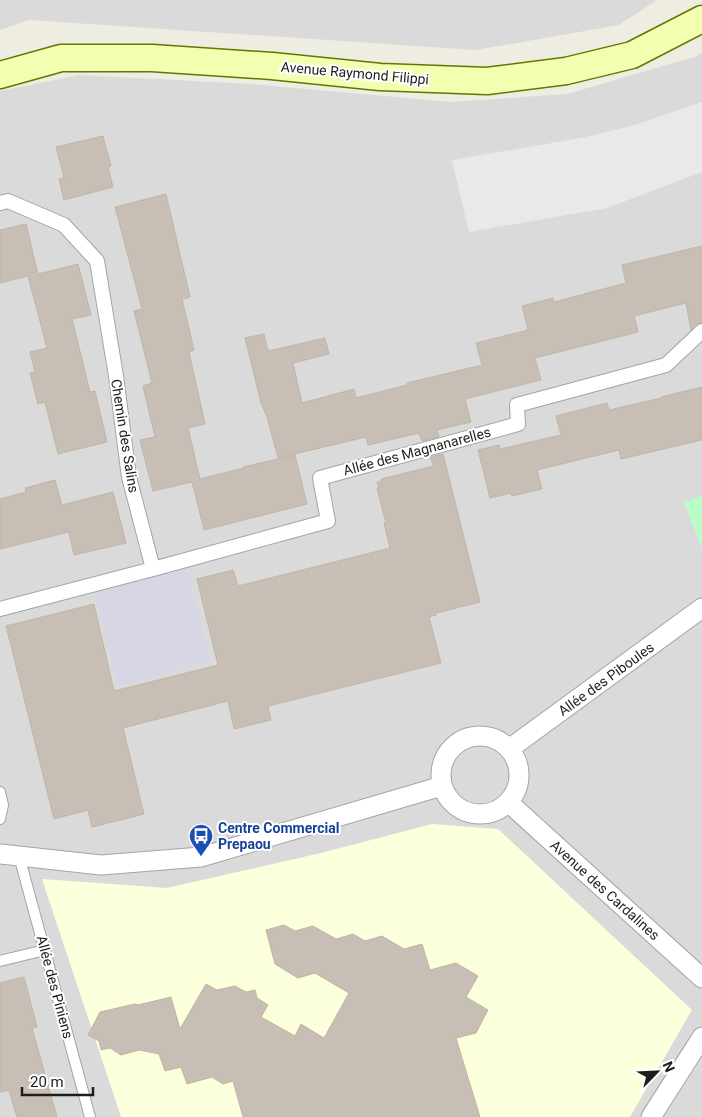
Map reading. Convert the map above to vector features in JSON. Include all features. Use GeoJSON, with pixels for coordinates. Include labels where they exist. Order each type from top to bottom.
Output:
{"type":"FeatureCollection","features":[{"type":"Feature","properties":{"kind":"main road","name":"Avenue Raymond Filippi"},"geometry":{"type":"LineString","coordinates":[[0,76],[61,58],[152,58],[272,66],[380,77],[487,82],[566,71],[632,55],[702,19]]}},
{"type":"Feature","properties":{"kind":"street","name":"Chemin des Salins"},"geometry":{"type":"LineString","coordinates":[[0,204],[8,201],[64,225],[97,261],[116,376],[129,477],[153,570]]}},
{"type":"Feature","properties":{"kind":"street","name":"Allée des Magnanarelles"},"geometry":{"type":"LineString","coordinates":[[153,570],[328,521],[320,478],[518,424],[517,405],[666,364],[702,330]]}},
{"type":"Feature","properties":{"kind":"street"},"geometry":{"type":"LineString","coordinates":[[0,609],[153,570]]}},
{"type":"Feature","properties":{"kind":"street","name":"Allée des Piboules"},"geometry":{"type":"LineString","coordinates":[[509,749],[702,608]]}},
{"type":"Feature","properties":{"kind":"street"},"geometry":{"type":"LineString","coordinates":[[473,737],[486,737],[499,741],[509,749],[516,759],[519,770],[515,793],[508,802],[499,810],[488,814],[476,814],[465,811],[455,805],[442,786],[441,773],[444,760],[451,749],[461,741],[473,737]]}},
{"type":"Feature","properties":{"kind":"street"},"geometry":{"type":"LineString","coordinates":[[0,854],[101,865],[201,857],[442,786]]}},
{"type":"Feature","properties":{"kind":"street","name":"Avenue des Cardalines"},"geometry":{"type":"LineString","coordinates":[[508,802],[702,978]]}},
{"type":"Feature","properties":{"kind":"street"},"geometry":{"type":"LineString","coordinates":[[651,1117],[702,1038]]}},
{"type":"Feature","properties":{"kind":"lane"},"geometry":{"type":"LineString","coordinates":[[0,792],[3,805],[0,819]]}},
{"type":"Feature","properties":{"kind":"lane","name":"Allée des Piniens"},"geometry":{"type":"LineString","coordinates":[[19,856],[90,1117]]}},
{"type":"Feature","properties":{"kind":"lane"},"geometry":{"type":"LineString","coordinates":[[0,961],[45,950]]}},
{"type":"Feature","properties":{"kind":"shaded area"},"geometry":{"type":"Polygon","coordinates":[[[0,0],[657,0],[619,25],[476,50],[29,20],[0,30],[0,0]]]}},
{"type":"Feature","properties":{"kind":"shaded area"},"geometry":{"type":"Polygon","coordinates":[[[702,52],[702,1117],[0,1117],[0,91],[79,75],[251,84],[451,102],[567,94],[697,56],[702,52]]]}},
{"type":"Feature","properties":{"kind":"shaded area"},"geometry":{"type":"Polygon","coordinates":[[[702,102],[702,172],[607,208],[469,232],[452,160],[581,138],[635,125],[702,102]]]}},
{"type":"Feature","properties":{"kind":"shaded area"},"geometry":{"type":"Polygon","coordinates":[[[185,561],[210,661],[118,686],[93,585],[185,561]]]}},
{"type":"Feature","properties":{"kind":"shaded area"},"geometry":{"type":"Polygon","coordinates":[[[432,824],[498,829],[692,1010],[630,1117],[121,1117],[42,879],[167,888],[321,853],[432,824]]]}},
{"type":"Feature","properties":{"kind":"green space"},"geometry":{"type":"Polygon","coordinates":[[[702,496],[702,549],[684,502],[702,496]]]}},
{"type":"Feature","properties":{"kind":"building"},"geometry":{"type":"Polygon","coordinates":[[[103,136],[111,166],[108,167],[113,187],[64,200],[59,179],[64,178],[56,147],[103,136]]]}},
{"type":"Feature","properties":{"kind":"building"},"geometry":{"type":"Polygon","coordinates":[[[166,194],[190,297],[182,299],[194,350],[189,352],[205,424],[188,428],[200,479],[295,455],[307,504],[204,530],[192,482],[153,491],[140,440],[155,437],[143,386],[152,383],[134,311],[142,309],[115,207],[166,194]]]}},
{"type":"Feature","properties":{"kind":"building"},"geometry":{"type":"Polygon","coordinates":[[[26,224],[38,274],[78,264],[91,315],[72,319],[90,392],[95,391],[107,442],[58,454],[45,402],[38,404],[30,373],[35,372],[30,352],[47,348],[28,276],[0,283],[0,230],[26,224]]]}},
{"type":"Feature","properties":{"kind":"building"},"geometry":{"type":"Polygon","coordinates":[[[702,246],[702,322],[696,324],[691,330],[686,303],[634,316],[638,332],[535,358],[541,380],[465,399],[471,422],[437,430],[439,437],[422,441],[419,433],[368,445],[366,437],[278,458],[267,417],[261,403],[245,338],[264,334],[268,351],[325,338],[329,354],[293,363],[302,403],[354,389],[356,398],[407,385],[407,383],[482,365],[476,343],[528,330],[522,306],[553,298],[554,302],[626,283],[622,265],[702,246]]]}},
{"type":"Feature","properties":{"kind":"building"},"geometry":{"type":"Polygon","coordinates":[[[702,387],[702,440],[621,459],[619,450],[537,470],[542,489],[512,496],[511,493],[490,498],[478,450],[499,445],[500,449],[561,435],[556,416],[607,403],[609,410],[702,387]]]}},
{"type":"Feature","properties":{"kind":"building"},"geometry":{"type":"Polygon","coordinates":[[[443,454],[480,602],[436,613],[436,615],[429,617],[441,663],[268,706],[271,720],[234,729],[228,701],[123,728],[144,814],[92,827],[88,810],[54,819],[6,626],[94,604],[114,691],[218,665],[197,579],[233,570],[238,586],[390,548],[377,482],[381,482],[381,479],[434,466],[430,457],[443,454]]]}},
{"type":"Feature","properties":{"kind":"building"},"geometry":{"type":"Polygon","coordinates":[[[55,480],[62,505],[113,492],[126,543],[74,555],[69,532],[0,549],[0,499],[26,492],[25,488],[55,480]]]}},
{"type":"Feature","properties":{"kind":"building"},"geometry":{"type":"Polygon","coordinates":[[[284,925],[295,931],[313,926],[336,939],[353,934],[365,941],[382,936],[404,949],[422,944],[430,970],[456,963],[478,976],[466,997],[488,1010],[476,1033],[456,1038],[480,1117],[243,1117],[233,1081],[223,1084],[212,1077],[187,1084],[181,1067],[165,1071],[159,1054],[139,1050],[121,1055],[110,1048],[101,1050],[99,1041],[88,1035],[100,1012],[171,997],[180,1029],[206,984],[217,990],[235,986],[246,992],[255,990],[257,998],[268,1005],[261,1017],[295,1036],[301,1024],[324,1038],[349,993],[315,973],[298,978],[275,964],[266,930],[284,925]]]}},
{"type":"Feature","properties":{"kind":"building"},"geometry":{"type":"Polygon","coordinates":[[[24,977],[37,1027],[32,1028],[57,1117],[17,1117],[9,1090],[0,1092],[0,983],[24,977]]]}},
{"type":"Feature","properties":{"kind":"place","name":"Centre Commercial Prepaou"},"geometry":{"type":"Point","coordinates":[201,857]}}]}
